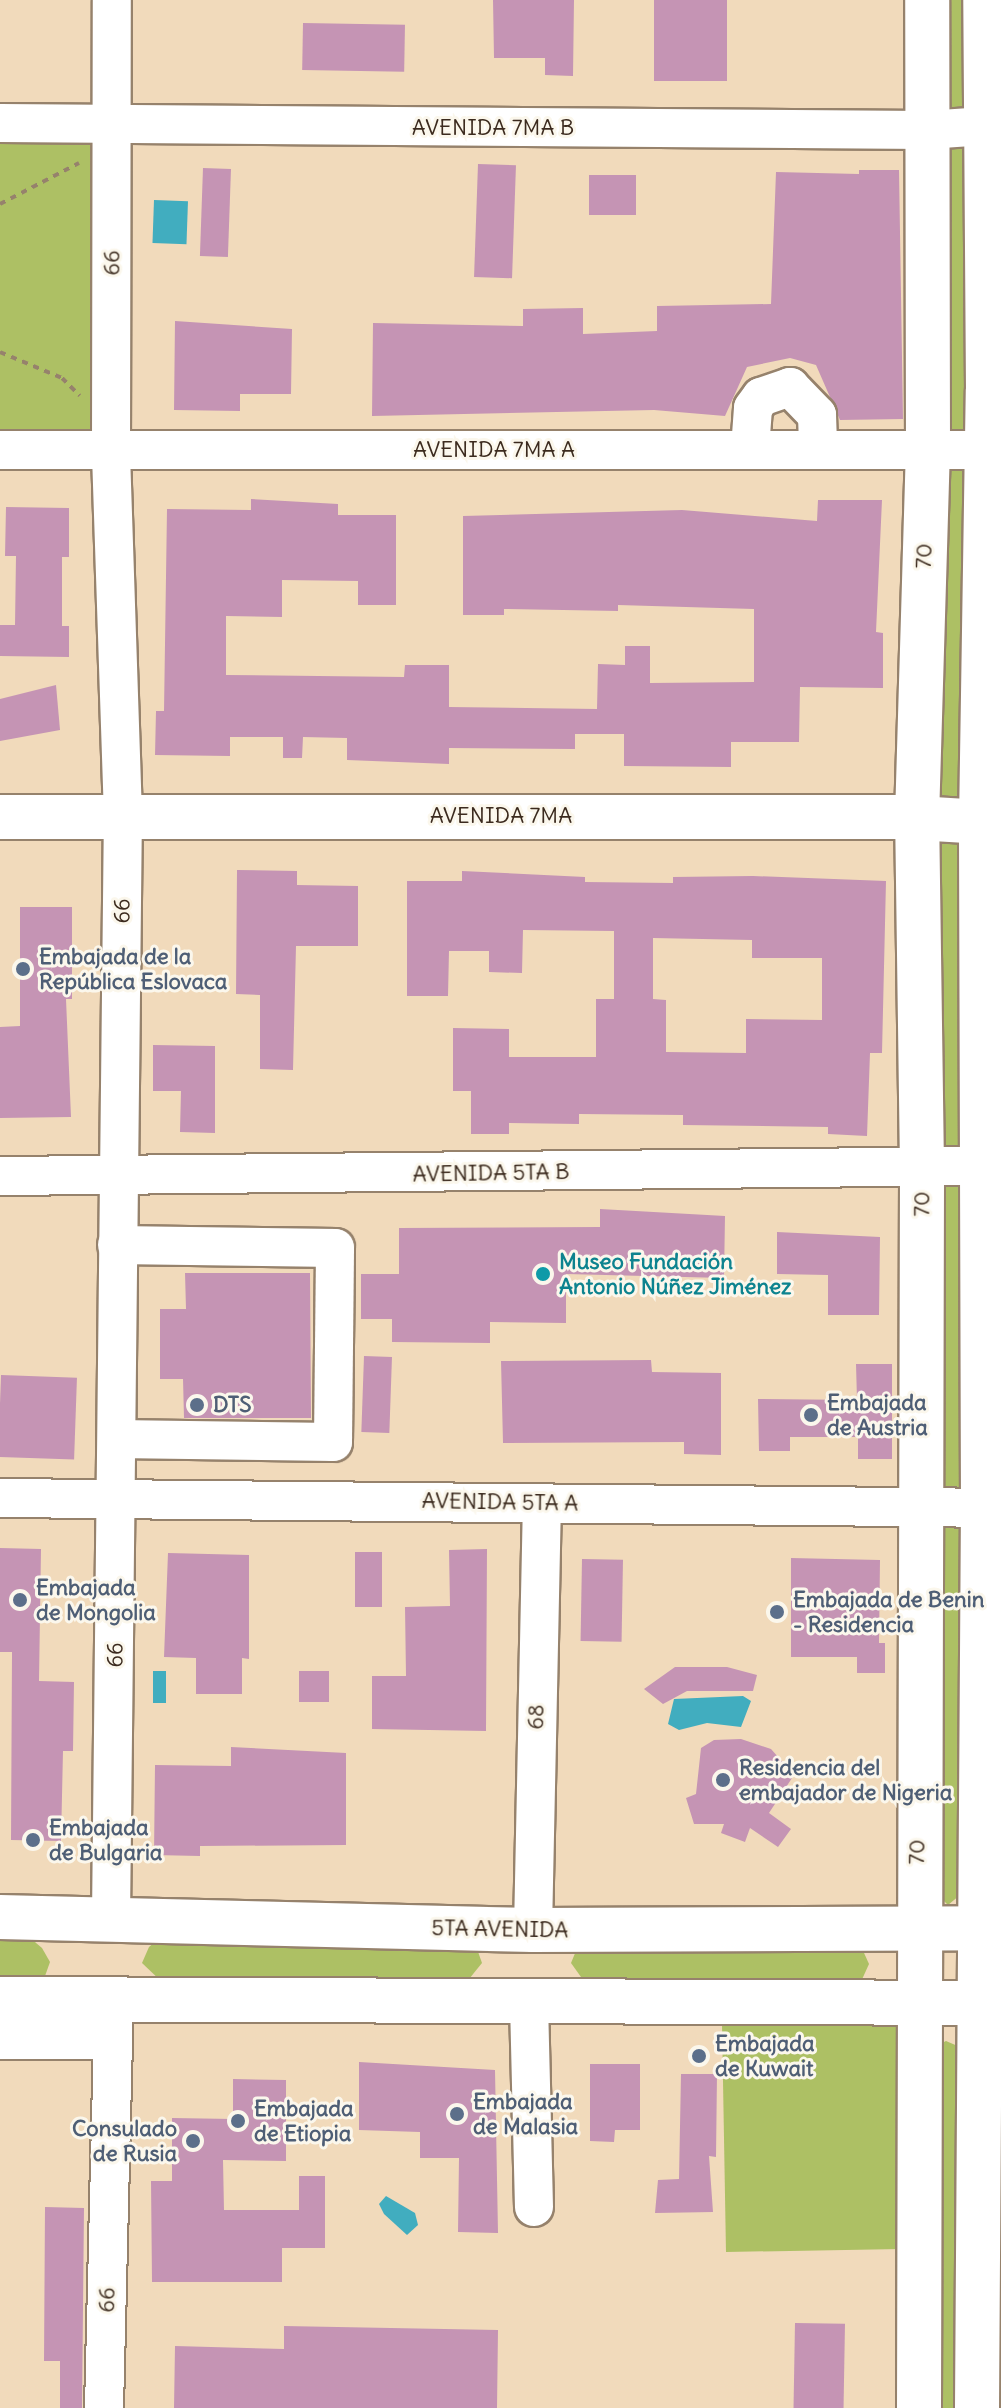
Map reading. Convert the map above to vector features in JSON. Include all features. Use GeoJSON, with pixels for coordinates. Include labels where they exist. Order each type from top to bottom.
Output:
{"type":"FeatureCollection","features":[{"type":"Feature","properties":{"kind":"main road","name":"70"},"geometry":{"type":"LineString","coordinates":[[919,2408],[919,2005],[916,1929],[922,1168],[917,818],[928,448],[927,0]]}},
{"type":"Feature","properties":{"kind":"main road"},"geometry":{"type":"LineString","coordinates":[[977,2408],[990,2003],[992,1508],[991,1216],[981,1166],[992,1108],[985,0]]}},
{"type":"Feature","properties":{"kind":"main road","name":"AVENIDA 7MA"},"geometry":{"type":"LineString","coordinates":[[0,817],[917,818],[991,823]]}},
{"type":"Feature","properties":{"kind":"main road","name":"5TA AVENIDA"},"geometry":{"type":"LineString","coordinates":[[0,1917],[533,1930],[989,1928]]}},
{"type":"Feature","properties":{"kind":"main road"},"geometry":{"type":"LineString","coordinates":[[0,1999],[113,2020],[529,2003],[990,2003]]}},
{"type":"Feature","properties":{"kind":"street","name":"66"},"geometry":{"type":"LineString","coordinates":[[111,1918],[123,816],[111,452],[112,0]]}},
{"type":"Feature","properties":{"kind":"street","name":"AVENIDA 7MA B"},"geometry":{"type":"LineString","coordinates":[[0,123],[927,130],[985,126]]}},
{"type":"Feature","properties":{"kind":"street"},"geometry":{"type":"LineString","coordinates":[[750,449],[753,408],[761,397],[790,387],[817,415],[818,449]]}},
{"type":"Feature","properties":{"kind":"street","name":"AVENIDA 7MA A"},"geometry":{"type":"LineString","coordinates":[[0,450],[987,450]]}},
{"type":"Feature","properties":{"kind":"street","name":"AVENIDA 5TA B"},"geometry":{"type":"LineString","coordinates":[[0,1176],[981,1166]]}},
{"type":"Feature","properties":{"kind":"street"},"geometry":{"type":"LineString","coordinates":[[117,1245],[335,1248],[333,1442],[117,1439]]}},
{"type":"Feature","properties":{"kind":"street","name":"AVENIDA 5TA A"},"geometry":{"type":"LineString","coordinates":[[0,1498],[992,1508]]}},
{"type":"Feature","properties":{"kind":"street","name":"68"},"geometry":{"type":"LineString","coordinates":[[533,1930],[542,1503]]}},
{"type":"Feature","properties":{"kind":"street"},"geometry":{"type":"LineString","coordinates":[[529,2003],[534,2207]]}},
{"type":"Feature","properties":{"kind":"street","name":"66"},"geometry":{"type":"LineString","coordinates":[[104,2408],[113,2020]]}},
{"type":"Feature","properties":{"kind":"street"},"geometry":{"type":"LineString","coordinates":[[0,2040],[113,2020]]}},
{"type":"Feature","properties":{"kind":"path"},"geometry":{"type":"LineString","coordinates":[[0,204],[65,175],[113,126]]}},
{"type":"Feature","properties":{"kind":"path"},"geometry":{"type":"LineString","coordinates":[[0,352],[62,378],[88,407]]}},
{"type":"Feature","properties":{"kind":"green space"},"geometry":{"type":"Polygon","coordinates":[[[940,0],[973,0],[966,830],[968,1517],[960,1895],[948,1905],[936,1893],[934,1484],[940,0]]]}},
{"type":"Feature","properties":{"kind":"green space"},"geometry":{"type":"Polygon","coordinates":[[[0,123],[113,127],[102,454],[0,450],[0,123]]]}},
{"type":"Feature","properties":{"kind":"green space"},"geometry":{"type":"Polygon","coordinates":[[[163,1935],[477,1949],[482,1963],[465,1984],[163,1983],[142,1963],[149,1947],[163,1935]]]}},
{"type":"Feature","properties":{"kind":"green space"},"geometry":{"type":"Polygon","coordinates":[[[0,1937],[29,1937],[42,1948],[50,1962],[45,1976],[29,1984],[0,1983],[0,1937]]]}},
{"type":"Feature","properties":{"kind":"green space"},"geometry":{"type":"Polygon","coordinates":[[[860,1944],[869,1964],[859,1986],[586,1984],[571,1963],[576,1951],[860,1944]]]}},
{"type":"Feature","properties":{"kind":"green space"},"geometry":{"type":"Polygon","coordinates":[[[897,2022],[901,2249],[726,2252],[722,2025],[897,2022]]]}},
{"type":"Feature","properties":{"kind":"green space"},"geometry":{"type":"Polygon","coordinates":[[[946,2041],[960,2047],[963,2408],[931,2408],[934,2047],[946,2041]]]}},
{"type":"Feature","properties":{"kind":"water"},"geometry":{"type":"Polygon","coordinates":[[[154,200],[188,201],[186,244],[152,243],[154,200]]]}},
{"type":"Feature","properties":{"kind":"water"},"geometry":{"type":"Polygon","coordinates":[[[153,1671],[166,1671],[166,1703],[153,1703],[153,1671]]]}},
{"type":"Feature","properties":{"kind":"water"},"geometry":{"type":"Polygon","coordinates":[[[743,1696],[751,1701],[741,1727],[707,1723],[679,1730],[668,1724],[674,1699],[743,1696]]]}},
{"type":"Feature","properties":{"kind":"water"},"geometry":{"type":"Polygon","coordinates":[[[386,2196],[415,2213],[418,2225],[407,2235],[384,2214],[379,2204],[386,2196]]]}},
{"type":"Feature","properties":{"kind":"building"},"geometry":{"type":"Polygon","coordinates":[[[493,0],[574,0],[573,76],[545,75],[545,58],[494,58],[493,0]]]}},
{"type":"Feature","properties":{"kind":"building"},"geometry":{"type":"Polygon","coordinates":[[[654,0],[727,0],[727,81],[654,81],[654,0]]]}},
{"type":"Feature","properties":{"kind":"building"},"geometry":{"type":"Polygon","coordinates":[[[303,23],[405,25],[404,72],[302,70],[303,23]]]}},
{"type":"Feature","properties":{"kind":"building"},"geometry":{"type":"Polygon","coordinates":[[[478,164],[516,165],[512,278],[474,277],[478,164]]]}},
{"type":"Feature","properties":{"kind":"building"},"geometry":{"type":"Polygon","coordinates":[[[203,168],[231,169],[228,257],[200,256],[203,168]]]}},
{"type":"Feature","properties":{"kind":"building"},"geometry":{"type":"Polygon","coordinates":[[[859,170],[899,170],[903,419],[840,420],[816,365],[790,358],[747,367],[725,416],[654,410],[372,416],[373,323],[523,326],[523,309],[583,308],[583,334],[657,331],[657,306],[771,304],[776,172],[859,174],[859,170]]]}},
{"type":"Feature","properties":{"kind":"building"},"geometry":{"type":"Polygon","coordinates":[[[589,175],[636,175],[636,215],[589,215],[589,175]]]}},
{"type":"Feature","properties":{"kind":"building"},"geometry":{"type":"Polygon","coordinates":[[[175,321],[292,329],[291,394],[240,394],[240,411],[174,410],[175,321]]]}},
{"type":"Feature","properties":{"kind":"building"},"geometry":{"type":"Polygon","coordinates":[[[251,499],[338,504],[338,515],[396,515],[396,605],[358,605],[358,581],[282,580],[282,617],[226,616],[226,675],[404,677],[405,665],[449,665],[449,707],[597,709],[598,664],[625,665],[625,646],[650,646],[650,683],[754,682],[754,609],[618,605],[618,611],[504,609],[504,615],[463,615],[463,516],[682,510],[817,521],[818,500],[882,500],[876,632],[883,633],[883,688],[800,687],[799,742],[731,742],[731,767],[624,766],[624,734],[575,734],[575,749],[449,748],[449,764],[347,760],[347,738],[303,737],[302,758],[283,758],[283,737],[230,737],[230,756],[155,755],[156,711],[164,711],[167,509],[251,510],[251,499]]]}},
{"type":"Feature","properties":{"kind":"building"},"geometry":{"type":"Polygon","coordinates":[[[6,507],[69,508],[69,557],[62,557],[62,626],[69,626],[69,657],[0,656],[0,625],[15,625],[16,556],[5,556],[6,507]]]}},
{"type":"Feature","properties":{"kind":"building"},"geometry":{"type":"Polygon","coordinates":[[[56,685],[60,730],[0,741],[0,699],[56,685]]]}},
{"type":"Feature","properties":{"kind":"building"},"geometry":{"type":"Polygon","coordinates":[[[237,870],[297,871],[297,885],[358,886],[358,946],[296,946],[293,1070],[260,1069],[260,995],[236,994],[237,870]]]}},
{"type":"Feature","properties":{"kind":"building"},"geometry":{"type":"Polygon","coordinates":[[[462,871],[585,877],[585,882],[673,883],[673,877],[753,876],[886,881],[882,1053],[870,1053],[867,1136],[828,1134],[828,1127],[683,1125],[683,1115],[579,1114],[579,1124],[509,1123],[509,1134],[471,1134],[471,1091],[453,1091],[453,1028],[509,1029],[509,1057],[596,1057],[596,999],[614,999],[614,931],[523,930],[522,973],[489,972],[489,951],[449,951],[448,996],[407,996],[407,881],[462,881],[462,871]],[[653,938],[653,999],[666,1000],[666,1052],[746,1053],[746,1019],[822,1020],[822,958],[752,958],[752,940],[653,938]]]}},
{"type":"Feature","properties":{"kind":"building"},"geometry":{"type":"Polygon","coordinates":[[[20,907],[72,907],[72,999],[66,999],[71,1117],[0,1118],[0,1027],[20,1026],[20,907]]]}},
{"type":"Feature","properties":{"kind":"building"},"geometry":{"type":"Polygon","coordinates":[[[153,1045],[215,1046],[215,1133],[180,1132],[181,1091],[153,1091],[153,1045]]]}},
{"type":"Feature","properties":{"kind":"building"},"geometry":{"type":"Polygon","coordinates":[[[600,1209],[725,1216],[724,1278],[566,1274],[566,1323],[490,1322],[490,1343],[392,1342],[392,1319],[361,1319],[361,1274],[399,1274],[399,1228],[600,1227],[600,1209]]]}},
{"type":"Feature","properties":{"kind":"building"},"geometry":{"type":"Polygon","coordinates":[[[777,1232],[880,1237],[879,1315],[828,1315],[828,1275],[777,1274],[777,1232]]]}},
{"type":"Feature","properties":{"kind":"building"},"geometry":{"type":"Polygon","coordinates":[[[185,1273],[310,1273],[311,1418],[184,1418],[183,1379],[160,1379],[160,1309],[186,1309],[185,1273]]]}},
{"type":"Feature","properties":{"kind":"building"},"geometry":{"type":"Polygon","coordinates":[[[364,1356],[392,1357],[389,1433],[361,1432],[364,1356]]]}},
{"type":"Feature","properties":{"kind":"building"},"geometry":{"type":"Polygon","coordinates":[[[651,1360],[652,1372],[721,1373],[721,1455],[684,1454],[684,1442],[503,1443],[501,1361],[651,1360]]]}},
{"type":"Feature","properties":{"kind":"building"},"geometry":{"type":"Polygon","coordinates":[[[856,1364],[892,1364],[892,1459],[858,1459],[858,1437],[790,1437],[790,1451],[759,1451],[758,1399],[857,1400],[856,1364]]]}},
{"type":"Feature","properties":{"kind":"building"},"geometry":{"type":"Polygon","coordinates":[[[1,1375],[77,1378],[74,1460],[0,1457],[1,1375]]]}},
{"type":"Feature","properties":{"kind":"building"},"geometry":{"type":"Polygon","coordinates":[[[0,1548],[41,1549],[39,1681],[74,1682],[73,1751],[63,1751],[61,1841],[11,1840],[12,1652],[0,1652],[0,1548]]]}},
{"type":"Feature","properties":{"kind":"building"},"geometry":{"type":"Polygon","coordinates":[[[487,1549],[486,1731],[372,1729],[372,1676],[406,1676],[405,1607],[450,1606],[449,1550],[487,1549]]]}},
{"type":"Feature","properties":{"kind":"building"},"geometry":{"type":"Polygon","coordinates":[[[355,1552],[382,1552],[382,1607],[355,1607],[355,1552]]]}},
{"type":"Feature","properties":{"kind":"building"},"geometry":{"type":"Polygon","coordinates":[[[168,1553],[249,1555],[249,1659],[242,1658],[242,1694],[196,1694],[196,1658],[164,1657],[168,1553]]]}},
{"type":"Feature","properties":{"kind":"building"},"geometry":{"type":"Polygon","coordinates":[[[791,1558],[880,1560],[879,1643],[885,1643],[885,1673],[857,1673],[857,1657],[791,1657],[791,1558]]]}},
{"type":"Feature","properties":{"kind":"building"},"geometry":{"type":"Polygon","coordinates":[[[582,1559],[623,1560],[622,1642],[581,1641],[582,1559]]]}},
{"type":"Feature","properties":{"kind":"building"},"geometry":{"type":"Polygon","coordinates":[[[675,1667],[727,1667],[757,1675],[753,1691],[687,1691],[663,1704],[644,1689],[675,1667]]]}},
{"type":"Feature","properties":{"kind":"building"},"geometry":{"type":"Polygon","coordinates":[[[299,1671],[329,1671],[329,1702],[299,1702],[299,1671]]]}},
{"type":"Feature","properties":{"kind":"building"},"geometry":{"type":"Polygon","coordinates":[[[741,1739],[771,1749],[794,1775],[769,1813],[791,1829],[778,1847],[750,1828],[745,1842],[721,1833],[724,1824],[694,1824],[686,1798],[696,1794],[701,1748],[714,1740],[741,1739]]]}},
{"type":"Feature","properties":{"kind":"building"},"geometry":{"type":"Polygon","coordinates":[[[231,1747],[346,1753],[346,1845],[200,1846],[200,1856],[154,1855],[155,1765],[231,1766],[231,1747]]]}},
{"type":"Feature","properties":{"kind":"building"},"geometry":{"type":"Polygon","coordinates":[[[359,2062],[495,2070],[498,2233],[458,2232],[459,2158],[420,2158],[420,2132],[359,2130],[359,2062]]]}},
{"type":"Feature","properties":{"kind":"building"},"geometry":{"type":"Polygon","coordinates":[[[590,2064],[640,2064],[640,2130],[615,2130],[614,2142],[590,2141],[590,2064]]]}},
{"type":"Feature","properties":{"kind":"building"},"geometry":{"type":"Polygon","coordinates":[[[681,2074],[717,2074],[716,2157],[709,2156],[713,2212],[655,2213],[658,2180],[679,2179],[681,2074]]]}},
{"type":"Feature","properties":{"kind":"building"},"geometry":{"type":"Polygon","coordinates":[[[233,2079],[286,2080],[286,2161],[223,2160],[224,2210],[299,2210],[299,2176],[325,2176],[325,2248],[282,2248],[282,2282],[152,2282],[151,2181],[172,2181],[172,2118],[233,2119],[233,2079]]]}},
{"type":"Feature","properties":{"kind":"building"},"geometry":{"type":"Polygon","coordinates":[[[45,2207],[84,2208],[82,2408],[60,2408],[60,2361],[44,2361],[45,2207]]]}},
{"type":"Feature","properties":{"kind":"building"},"geometry":{"type":"Polygon","coordinates":[[[795,2323],[845,2324],[844,2408],[794,2408],[795,2323]]]}},
{"type":"Feature","properties":{"kind":"building"},"geometry":{"type":"Polygon","coordinates":[[[284,2326],[498,2330],[497,2408],[174,2408],[175,2346],[284,2349],[284,2326]]]}},
{"type":"Feature","properties":{"kind":"place","name":"Embajada de la República Eslovaca"},"geometry":{"type":"Point","coordinates":[23,969]}},
{"type":"Feature","properties":{"kind":"place","name":"Museo Fundación Antonio Núñez Jiménez"},"geometry":{"type":"Point","coordinates":[543,1274]}},
{"type":"Feature","properties":{"kind":"place","name":"DTS"},"geometry":{"type":"Point","coordinates":[197,1405]}},
{"type":"Feature","properties":{"kind":"place","name":"Embajada de Austria"},"geometry":{"type":"Point","coordinates":[811,1415]}},
{"type":"Feature","properties":{"kind":"place","name":"Embajada de Mongolia"},"geometry":{"type":"Point","coordinates":[20,1600]}},
{"type":"Feature","properties":{"kind":"place","name":"Embajada de Benin - Residencia"},"geometry":{"type":"Point","coordinates":[777,1612]}},
{"type":"Feature","properties":{"kind":"place","name":"Residencia del embajador de Nigeria"},"geometry":{"type":"Point","coordinates":[723,1780]}},
{"type":"Feature","properties":{"kind":"place","name":"Embajada de Bulgaria"},"geometry":{"type":"Point","coordinates":[33,1840]}},
{"type":"Feature","properties":{"kind":"place","name":"Embajada de Kuwait"},"geometry":{"type":"Point","coordinates":[699,2056]}},
{"type":"Feature","properties":{"kind":"place","name":"Embajada de Malasia"},"geometry":{"type":"Point","coordinates":[457,2114]}},
{"type":"Feature","properties":{"kind":"place","name":"Embajada de Etiopia"},"geometry":{"type":"Point","coordinates":[238,2121]}},
{"type":"Feature","properties":{"kind":"place","name":"Consulado de Rusia"},"geometry":{"type":"Point","coordinates":[193,2141]}}]}
